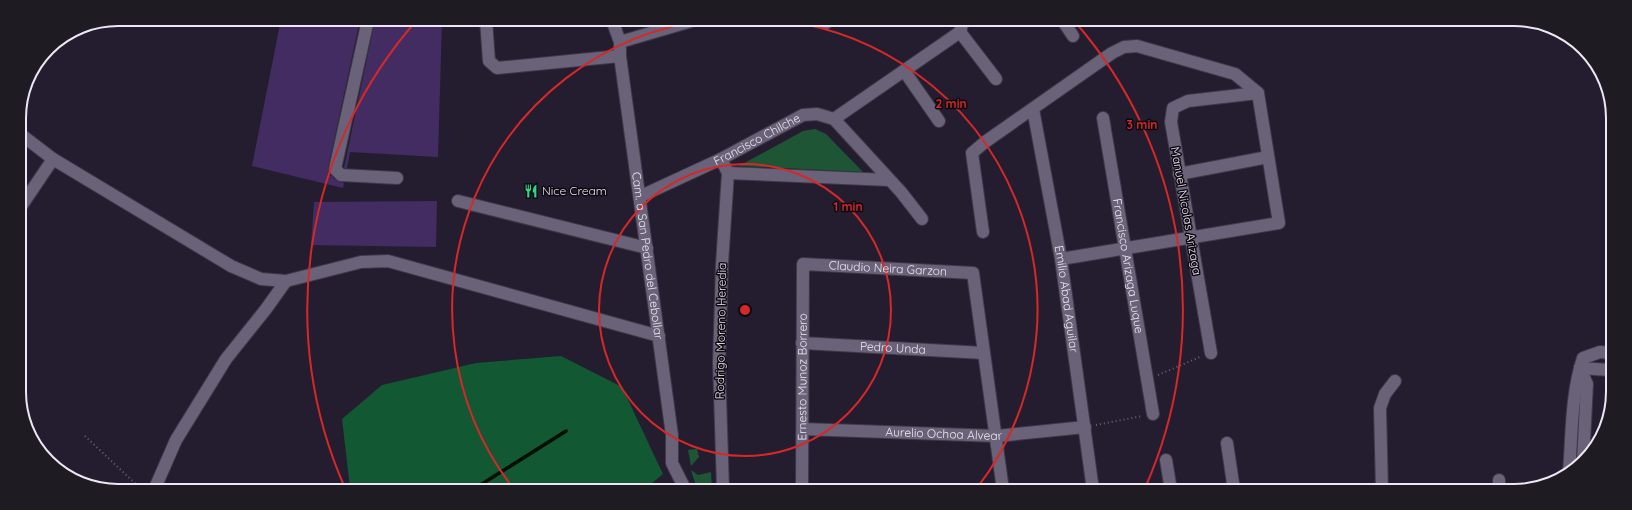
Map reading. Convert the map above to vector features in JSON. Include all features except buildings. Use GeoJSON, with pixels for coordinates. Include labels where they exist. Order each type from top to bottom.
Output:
{"type":"FeatureCollection","features":[{"type":"Feature","properties":{"kind":"street"},"geometry":{"type":"LineString","coordinates":[[367,26],[335,169],[341,175],[397,178]]}},
{"type":"Feature","properties":{"kind":"street"},"geometry":{"type":"LineString","coordinates":[[486,26],[489,61],[497,68],[552,61],[620,56]]}},
{"type":"Feature","properties":{"kind":"street","name":"Cam. a San Pedro del Cebollar"},"geometry":{"type":"LineString","coordinates":[[614,26],[620,42],[620,56],[641,196],[672,435],[672,463],[682,484]]}},
{"type":"Feature","properties":{"kind":"street"},"geometry":{"type":"LineString","coordinates":[[620,42],[675,26]]}},
{"type":"Feature","properties":{"kind":"street"},"geometry":{"type":"LineString","coordinates":[[1066,26],[1073,36]]}},
{"type":"Feature","properties":{"kind":"street"},"geometry":{"type":"LineString","coordinates":[[922,219],[834,119],[905,72],[962,27],[996,79]]}},
{"type":"Feature","properties":{"kind":"street"},"geometry":{"type":"LineString","coordinates":[[983,232],[972,153],[985,142],[1112,53],[1124,47],[1137,46],[1235,74],[1258,93],[1279,223],[1061,259]]}},
{"type":"Feature","properties":{"kind":"street"},"geometry":{"type":"LineString","coordinates":[[905,72],[939,122]]}},
{"type":"Feature","properties":{"kind":"street","name":"Manuel Nicolas Arizaga"},"geometry":{"type":"LineString","coordinates":[[1210,353],[1171,122],[1173,108],[1188,101],[1258,93]]}},
{"type":"Feature","properties":{"kind":"street","name":"Emilio Abad Aguilar"},"geometry":{"type":"LineString","coordinates":[[1032,109],[1061,259],[1092,484]]}},
{"type":"Feature","properties":{"kind":"street","name":"Francisco Chilche"},"geometry":{"type":"LineString","coordinates":[[641,196],[721,159],[803,115],[817,114],[834,119]]}},
{"type":"Feature","properties":{"kind":"street","name":"Francisco Arizaga Luque"},"geometry":{"type":"LineString","coordinates":[[1103,118],[1153,414]]}},
{"type":"Feature","properties":{"kind":"street"},"geometry":{"type":"LineString","coordinates":[[26,138],[53,159],[231,266],[261,279],[286,280],[361,262],[388,261],[659,336]]}},
{"type":"Feature","properties":{"kind":"street"},"geometry":{"type":"LineString","coordinates":[[1179,174],[1268,157]]}},
{"type":"Feature","properties":{"kind":"street"},"geometry":{"type":"LineString","coordinates":[[26,199],[53,159]]}},
{"type":"Feature","properties":{"kind":"street"},"geometry":{"type":"LineString","coordinates":[[721,159],[728,173],[889,180]]}},
{"type":"Feature","properties":{"kind":"street","name":"Rodrigo Moreno Heredia"},"geometry":{"type":"LineString","coordinates":[[723,484],[719,363],[722,264],[728,173]]}},
{"type":"Feature","properties":{"kind":"street"},"geometry":{"type":"LineString","coordinates":[[458,201],[647,248]]}},
{"type":"Feature","properties":{"kind":"street","name":"Claudio Neira Garzon"},"geometry":{"type":"LineString","coordinates":[[803,264],[973,273],[984,353]]}},
{"type":"Feature","properties":{"kind":"street","name":"Ernesto Munoz Borrero"},"geometry":{"type":"LineString","coordinates":[[802,484],[803,264]]}},
{"type":"Feature","properties":{"kind":"street"},"geometry":{"type":"LineString","coordinates":[[157,484],[176,440],[226,359],[266,309],[286,280]]}},
{"type":"Feature","properties":{"kind":"street","name":"Pedro Unda"},"geometry":{"type":"LineString","coordinates":[[802,343],[984,353]]}},
{"type":"Feature","properties":{"kind":"street"},"geometry":{"type":"LineString","coordinates":[[1570,465],[1576,383],[1580,368],[1584,358],[1600,352],[1606,353]]}},
{"type":"Feature","properties":{"kind":"street"},"geometry":{"type":"LineString","coordinates":[[984,353],[997,436],[1002,484]]}},
{"type":"Feature","properties":{"kind":"street"},"geometry":{"type":"LineString","coordinates":[[1580,368],[1606,370]]}},
{"type":"Feature","properties":{"kind":"street"},"geometry":{"type":"LineString","coordinates":[[1580,368],[1587,384],[1584,452]]}},
{"type":"Feature","properties":{"kind":"street"},"geometry":{"type":"LineString","coordinates":[[1382,484],[1380,408],[1385,394],[1395,381]]}},
{"type":"Feature","properties":{"kind":"street","name":"Aurelio Ochoa Alvear"},"geometry":{"type":"LineString","coordinates":[[803,429],[997,436],[1085,427]]}},
{"type":"Feature","properties":{"kind":"street"},"geometry":{"type":"LineString","coordinates":[[1227,443],[1233,484]]}},
{"type":"Feature","properties":{"kind":"street"},"geometry":{"type":"LineString","coordinates":[[1166,460],[1170,484]]}},
{"type":"Feature","properties":{"kind":"path"},"geometry":{"type":"LineString","coordinates":[[1148,380],[1210,353]]}},
{"type":"Feature","properties":{"kind":"path"},"geometry":{"type":"LineString","coordinates":[[1085,427],[1153,414]]}},
{"type":"Feature","properties":{"kind":"path"},"geometry":{"type":"LineString","coordinates":[[85,436],[136,484]]}},
{"type":"Feature","properties":{"kind":"green space"},"geometry":{"type":"Polygon","coordinates":[[[815,129],[826,134],[863,172],[739,166],[803,131],[815,129]]]}},
{"type":"Feature","properties":{"kind":"green space"},"geometry":{"type":"Polygon","coordinates":[[[561,356],[622,387],[663,474],[651,484],[350,484],[342,419],[382,385],[476,363],[561,356]]]}},
{"type":"Feature","properties":{"kind":"green space"},"geometry":{"type":"Polygon","coordinates":[[[697,449],[699,457],[691,466],[688,450],[697,449]]]}},
{"type":"Feature","properties":{"kind":"green space"},"geometry":{"type":"Polygon","coordinates":[[[691,470],[698,475],[711,472],[712,484],[695,484],[691,470]]]}},
{"type":"Feature","properties":{"kind":"waterway"},"geometry":{"type":"LineString","coordinates":[[482,484],[566,431]]}},
{"type":"Feature","properties":{"kind":"place","name":"Nice Cream"},"geometry":{"type":"Point","coordinates":[531,191]}}]}
